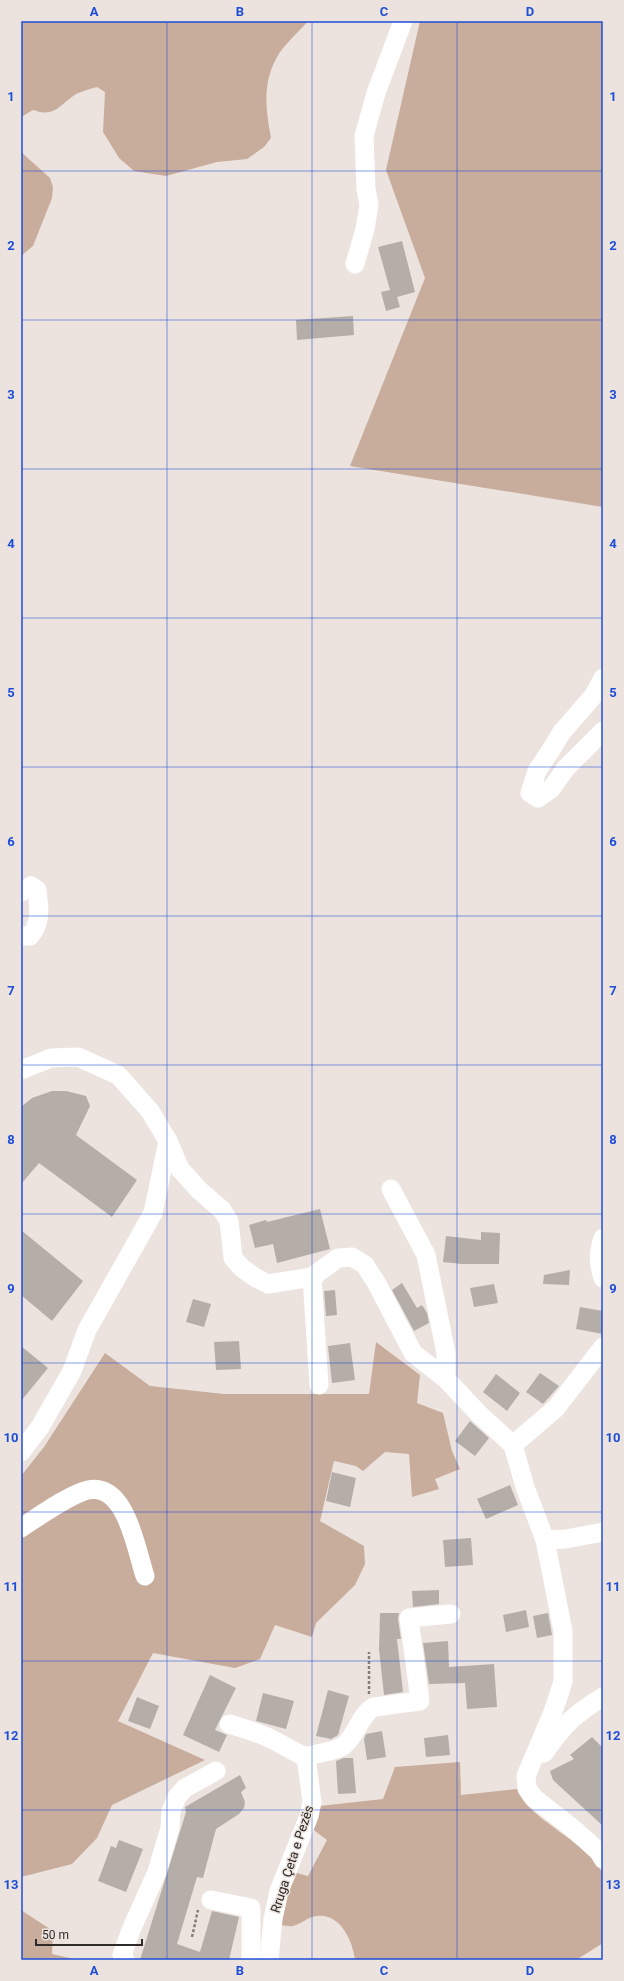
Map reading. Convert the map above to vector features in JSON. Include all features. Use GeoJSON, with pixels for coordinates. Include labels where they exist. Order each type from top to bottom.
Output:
{"type":"FeatureCollection","features":[{"type":"Feature","properties":{"kind":"street"},"geometry":{"type":"LineString","coordinates":[[355,264],[365,229],[369,205],[366,189],[364,136],[376,94],[403,21]]}},
{"type":"Feature","properties":{"kind":"street"},"geometry":{"type":"LineString","coordinates":[[603,678],[594,695],[562,732],[548,753],[537,771],[530,794],[538,798],[550,789],[566,768],[603,731]]}},
{"type":"Feature","properties":{"kind":"street"},"geometry":{"type":"LineString","coordinates":[[21,892],[31,886],[37,890],[39,906],[38,927],[30,936],[21,936]]}},
{"type":"Feature","properties":{"kind":"street"},"geometry":{"type":"LineString","coordinates":[[21,1070],[51,1058],[78,1057],[118,1075],[150,1111],[168,1141],[180,1169],[200,1191],[222,1210],[229,1221],[233,1258],[242,1268],[268,1284],[312,1277],[338,1258],[352,1257],[364,1265],[377,1284],[413,1353],[446,1379],[479,1414],[513,1445],[525,1487],[545,1540],[563,1631],[563,1682],[553,1712],[526,1776],[527,1788],[534,1798],[576,1831],[599,1852],[603,1859]]}},
{"type":"Feature","properties":{"kind":"street"},"geometry":{"type":"LineString","coordinates":[[21,1452],[40,1427],[72,1371],[87,1330],[153,1213],[168,1141]]}},
{"type":"Feature","properties":{"kind":"street"},"geometry":{"type":"LineString","coordinates":[[391,1189],[426,1255],[446,1353],[446,1379]]}},
{"type":"Feature","properties":{"kind":"street"},"geometry":{"type":"LineString","coordinates":[[603,1238],[598,1252],[600,1269],[603,1278]]}},
{"type":"Feature","properties":{"kind":"street"},"geometry":{"type":"LineString","coordinates":[[312,1277],[319,1384]]}},
{"type":"Feature","properties":{"kind":"street"},"geometry":{"type":"LineString","coordinates":[[513,1445],[556,1408],[603,1346]]}},
{"type":"Feature","properties":{"kind":"street"},"geometry":{"type":"LineString","coordinates":[[21,1528],[71,1497],[86,1490],[99,1489],[113,1496],[124,1511],[145,1576]]}},
{"type":"Feature","properties":{"kind":"street"},"geometry":{"type":"LineString","coordinates":[[545,1540],[566,1539],[603,1532]]}},
{"type":"Feature","properties":{"kind":"street"},"geometry":{"type":"LineString","coordinates":[[229,1724],[252,1730],[306,1757],[342,1747],[351,1738],[368,1710],[374,1707],[420,1701],[409,1618],[451,1614]]}},
{"type":"Feature","properties":{"kind":"street"},"geometry":{"type":"LineString","coordinates":[[526,1776],[560,1731],[579,1712],[603,1697]]}},
{"type":"Feature","properties":{"kind":"street","name":"Rruga Çeta e Pezës"},"geometry":{"type":"LineString","coordinates":[[268,1960],[272,1919],[279,1891],[312,1802],[306,1757]]}},
{"type":"Feature","properties":{"kind":"street"},"geometry":{"type":"LineString","coordinates":[[124,1958],[157,1872],[170,1828],[171,1811],[177,1797],[186,1788],[216,1771]]}},
{"type":"Feature","properties":{"kind":"street"},"geometry":{"type":"LineString","coordinates":[[205,1906],[251,1908],[251,1960]]}},
{"type":"Feature","properties":{"kind":"path"},"geometry":{"type":"LineString","coordinates":[[368,1710],[369,1652]]}},
{"type":"Feature","properties":{"kind":"path"},"geometry":{"type":"LineString","coordinates":[[192,1937],[205,1906]]}},
{"type":"Feature","properties":{"kind":"shaded area"},"geometry":{"type":"Polygon","coordinates":[[[21,21],[308,21],[283,49],[276,59],[272,69],[266,98],[271,138],[264,147],[247,159],[217,162],[166,176],[134,171],[119,158],[103,132],[105,92],[97,87],[76,94],[52,111],[40,112],[33,110],[21,117],[21,21]]]}},
{"type":"Feature","properties":{"kind":"shaded area"},"geometry":{"type":"Polygon","coordinates":[[[420,21],[603,21],[603,507],[350,466],[425,278],[386,170],[420,21]]]}},
{"type":"Feature","properties":{"kind":"shaded area"},"geometry":{"type":"Polygon","coordinates":[[[21,152],[50,178],[53,187],[52,198],[33,246],[21,256],[21,152]]]}},
{"type":"Feature","properties":{"kind":"shaded area"},"geometry":{"type":"Polygon","coordinates":[[[376,1342],[420,1375],[417,1403],[443,1413],[452,1451],[460,1469],[435,1479],[439,1489],[412,1497],[409,1454],[385,1452],[363,1471],[356,1466],[334,1461],[320,1521],[364,1546],[365,1564],[355,1585],[316,1623],[312,1637],[275,1625],[260,1659],[235,1668],[153,1653],[118,1721],[205,1760],[112,1805],[97,1838],[72,1864],[21,1877],[21,1476],[44,1447],[105,1353],[150,1386],[224,1394],[369,1394],[376,1342]]]}},
{"type":"Feature","properties":{"kind":"shaded area"},"geometry":{"type":"Polygon","coordinates":[[[460,1762],[461,1795],[517,1789],[522,1799],[531,1809],[570,1839],[594,1861],[602,1872],[603,1876],[603,1943],[576,1960],[355,1960],[354,1952],[344,1929],[332,1919],[324,1916],[316,1916],[293,1926],[281,1925],[285,1900],[297,1873],[308,1876],[327,1840],[311,1828],[320,1806],[383,1799],[395,1767],[460,1762]]]}},
{"type":"Feature","properties":{"kind":"shaded area"},"geometry":{"type":"Polygon","coordinates":[[[21,1910],[53,1931],[52,1954],[78,1960],[21,1960],[21,1910]]]}},
{"type":"Feature","properties":{"kind":"building"},"geometry":{"type":"Polygon","coordinates":[[[402,241],[415,292],[397,297],[400,307],[386,311],[381,292],[390,290],[378,247],[402,241]]]}},
{"type":"Feature","properties":{"kind":"building"},"geometry":{"type":"Polygon","coordinates":[[[353,316],[354,335],[297,340],[296,320],[353,316]]]}},
{"type":"Feature","properties":{"kind":"building"},"geometry":{"type":"Polygon","coordinates":[[[52,1091],[66,1091],[86,1096],[90,1106],[76,1135],[137,1180],[112,1217],[39,1163],[21,1184],[21,1107],[32,1098],[52,1091]]]}},
{"type":"Feature","properties":{"kind":"building"},"geometry":{"type":"Polygon","coordinates":[[[320,1209],[330,1249],[277,1263],[273,1244],[255,1248],[249,1225],[320,1209]]]}},
{"type":"Feature","properties":{"kind":"building"},"geometry":{"type":"Polygon","coordinates":[[[21,1230],[83,1281],[52,1321],[21,1295],[21,1230]]]}},
{"type":"Feature","properties":{"kind":"building"},"geometry":{"type":"Polygon","coordinates":[[[481,1232],[500,1233],[499,1264],[462,1264],[443,1262],[446,1236],[481,1240],[481,1232]]]}},
{"type":"Feature","properties":{"kind":"building"},"geometry":{"type":"Polygon","coordinates":[[[570,1270],[569,1285],[543,1284],[544,1275],[570,1270]]]}},
{"type":"Feature","properties":{"kind":"building"},"geometry":{"type":"Polygon","coordinates":[[[402,1283],[417,1308],[422,1305],[427,1313],[429,1323],[414,1331],[392,1290],[402,1283]]]}},
{"type":"Feature","properties":{"kind":"building"},"geometry":{"type":"Polygon","coordinates":[[[494,1284],[498,1303],[474,1307],[470,1288],[494,1284]]]}},
{"type":"Feature","properties":{"kind":"building"},"geometry":{"type":"Polygon","coordinates":[[[335,1290],[337,1315],[326,1316],[324,1291],[335,1290]]]}},
{"type":"Feature","properties":{"kind":"building"},"geometry":{"type":"Polygon","coordinates":[[[193,1299],[211,1304],[204,1327],[186,1322],[193,1299]]]}},
{"type":"Feature","properties":{"kind":"building"},"geometry":{"type":"Polygon","coordinates":[[[580,1307],[603,1311],[603,1334],[576,1329],[580,1307]]]}},
{"type":"Feature","properties":{"kind":"building"},"geometry":{"type":"Polygon","coordinates":[[[239,1341],[241,1369],[216,1370],[214,1342],[239,1341]]]}},
{"type":"Feature","properties":{"kind":"building"},"geometry":{"type":"Polygon","coordinates":[[[350,1343],[355,1380],[332,1383],[328,1346],[350,1343]]]}},
{"type":"Feature","properties":{"kind":"building"},"geometry":{"type":"Polygon","coordinates":[[[21,1346],[48,1368],[21,1401],[21,1346]]]}},
{"type":"Feature","properties":{"kind":"building"},"geometry":{"type":"Polygon","coordinates":[[[540,1373],[559,1386],[543,1404],[526,1392],[540,1373]]]}},
{"type":"Feature","properties":{"kind":"building"},"geometry":{"type":"Polygon","coordinates":[[[496,1374],[520,1393],[507,1411],[483,1392],[496,1374]]]}},
{"type":"Feature","properties":{"kind":"building"},"geometry":{"type":"Polygon","coordinates":[[[470,1421],[489,1438],[475,1456],[455,1441],[470,1421]]]}},
{"type":"Feature","properties":{"kind":"building"},"geometry":{"type":"Polygon","coordinates":[[[332,1472],[356,1478],[350,1507],[326,1501],[332,1472]]]}},
{"type":"Feature","properties":{"kind":"building"},"geometry":{"type":"Polygon","coordinates":[[[510,1485],[518,1505],[486,1519],[477,1499],[510,1485]]]}},
{"type":"Feature","properties":{"kind":"building"},"geometry":{"type":"Polygon","coordinates":[[[471,1538],[473,1565],[445,1567],[443,1540],[471,1538]]]}},
{"type":"Feature","properties":{"kind":"building"},"geometry":{"type":"Polygon","coordinates":[[[439,1590],[439,1604],[413,1607],[412,1591],[439,1590]]]}},
{"type":"Feature","properties":{"kind":"building"},"geometry":{"type":"Polygon","coordinates":[[[526,1610],[529,1627],[506,1632],[503,1615],[526,1610]]]}},
{"type":"Feature","properties":{"kind":"building"},"geometry":{"type":"Polygon","coordinates":[[[380,1613],[399,1613],[398,1619],[401,1639],[397,1639],[403,1692],[384,1695],[379,1649],[380,1613]]]}},
{"type":"Feature","properties":{"kind":"building"},"geometry":{"type":"Polygon","coordinates":[[[548,1613],[552,1635],[537,1638],[533,1616],[548,1613]]]}},
{"type":"Feature","properties":{"kind":"building"},"geometry":{"type":"Polygon","coordinates":[[[448,1641],[449,1667],[494,1664],[497,1707],[467,1709],[465,1683],[429,1684],[423,1643],[448,1641]]]}},
{"type":"Feature","properties":{"kind":"building"},"geometry":{"type":"Polygon","coordinates":[[[210,1675],[236,1688],[215,1730],[227,1735],[219,1752],[183,1735],[210,1675]]]}},
{"type":"Feature","properties":{"kind":"building"},"geometry":{"type":"Polygon","coordinates":[[[328,1690],[349,1696],[338,1735],[331,1739],[316,1736],[328,1690]]]}},
{"type":"Feature","properties":{"kind":"building"},"geometry":{"type":"Polygon","coordinates":[[[263,1693],[294,1701],[286,1729],[256,1721],[263,1693]]]}},
{"type":"Feature","properties":{"kind":"building"},"geometry":{"type":"Polygon","coordinates":[[[137,1697],[159,1706],[150,1729],[128,1721],[137,1697]]]}},
{"type":"Feature","properties":{"kind":"building"},"geometry":{"type":"Polygon","coordinates":[[[382,1731],[386,1757],[367,1760],[364,1739],[366,1734],[382,1731]]]}},
{"type":"Feature","properties":{"kind":"building"},"geometry":{"type":"Polygon","coordinates":[[[448,1735],[450,1755],[426,1757],[424,1738],[448,1735]]]}},
{"type":"Feature","properties":{"kind":"building"},"geometry":{"type":"Polygon","coordinates":[[[592,1737],[603,1748],[603,1826],[553,1780],[550,1771],[574,1759],[570,1755],[592,1737]]]}},
{"type":"Feature","properties":{"kind":"building"},"geometry":{"type":"Polygon","coordinates":[[[344,1758],[353,1758],[356,1793],[338,1794],[336,1761],[344,1758]]]}},
{"type":"Feature","properties":{"kind":"building"},"geometry":{"type":"Polygon","coordinates":[[[240,1775],[246,1788],[241,1792],[245,1802],[244,1808],[239,1814],[216,1829],[203,1878],[197,1877],[177,1944],[200,1952],[212,1911],[239,1917],[229,1960],[140,1960],[186,1812],[185,1807],[240,1775]]]}},
{"type":"Feature","properties":{"kind":"building"},"geometry":{"type":"Polygon","coordinates":[[[119,1840],[143,1849],[126,1892],[98,1881],[111,1846],[116,1848],[119,1840]]]}}]}
